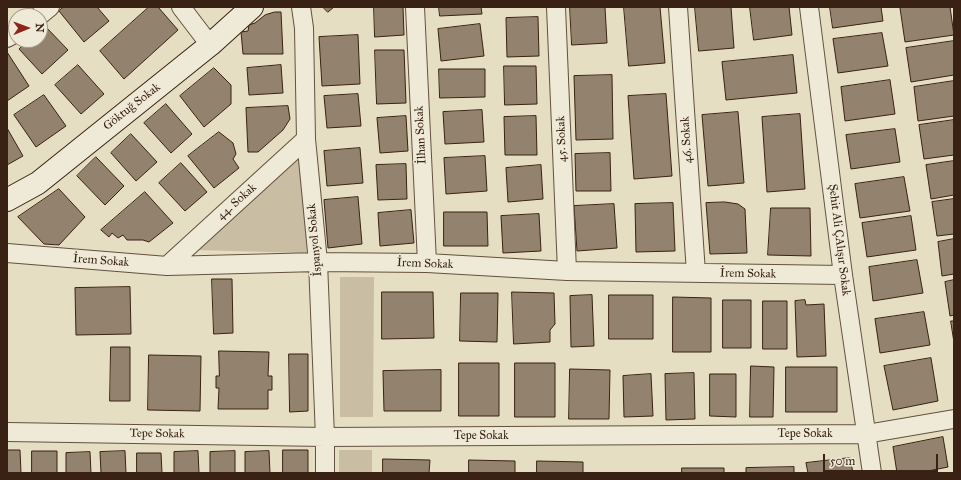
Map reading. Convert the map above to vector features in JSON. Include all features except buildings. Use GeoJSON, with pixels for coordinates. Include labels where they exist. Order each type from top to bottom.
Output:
{"type":"FeatureCollection","features":[{"type":"Feature","properties":{"kind":"street"},"geometry":{"type":"LineString","coordinates":[[181,7],[210,45]]}},
{"type":"Feature","properties":{"kind":"street","name":"Göktuğ Sokak"},"geometry":{"type":"LineString","coordinates":[[7,200],[38,183],[210,45],[252,7]]}},
{"type":"Feature","properties":{"kind":"street","name":"İspanyol Sokak"},"geometry":{"type":"LineString","coordinates":[[301,7],[304,28],[306,139],[318,262],[325,473]]}},
{"type":"Feature","properties":{"kind":"street","name":"İlhan Sokak"},"geometry":{"type":"LineString","coordinates":[[415,7],[427,263]]}},
{"type":"Feature","properties":{"kind":"street","name":"45. Sokak"},"geometry":{"type":"LineString","coordinates":[[556,7],[567,271]]}},
{"type":"Feature","properties":{"kind":"street","name":"46. Sokak"},"geometry":{"type":"LineString","coordinates":[[678,7],[696,273]]}},
{"type":"Feature","properties":{"kind":"street","name":"Şehit Ali ÇAlışır Sokak"},"geometry":{"type":"LineString","coordinates":[[809,7],[843,275],[872,473]]}},
{"type":"Feature","properties":{"kind":"street","name":"44. Sokak"},"geometry":{"type":"LineString","coordinates":[[167,266],[306,139]]}},
{"type":"Feature","properties":{"kind":"street","name":"İrem Sokak"},"geometry":{"type":"LineString","coordinates":[[7,253],[167,266],[318,262],[427,263],[567,271],[843,275]]}},
{"type":"Feature","properties":{"kind":"street","name":"Tepe Sokak"},"geometry":{"type":"LineString","coordinates":[[7,432],[325,437],[866,434],[954,419]]}},
{"type":"Feature","properties":{"kind":"shaded area"},"geometry":{"type":"Polygon","coordinates":[[[302,156],[307,253],[195,250],[302,156]]]}},
{"type":"Feature","properties":{"kind":"shaded area"},"geometry":{"type":"Polygon","coordinates":[[[340,277],[374,277],[373,417],[340,417],[340,277]]]}},
{"type":"Feature","properties":{"kind":"shaded area"},"geometry":{"type":"Polygon","coordinates":[[[339,450],[372,450],[372,473],[339,473],[339,450]]]}}]}
